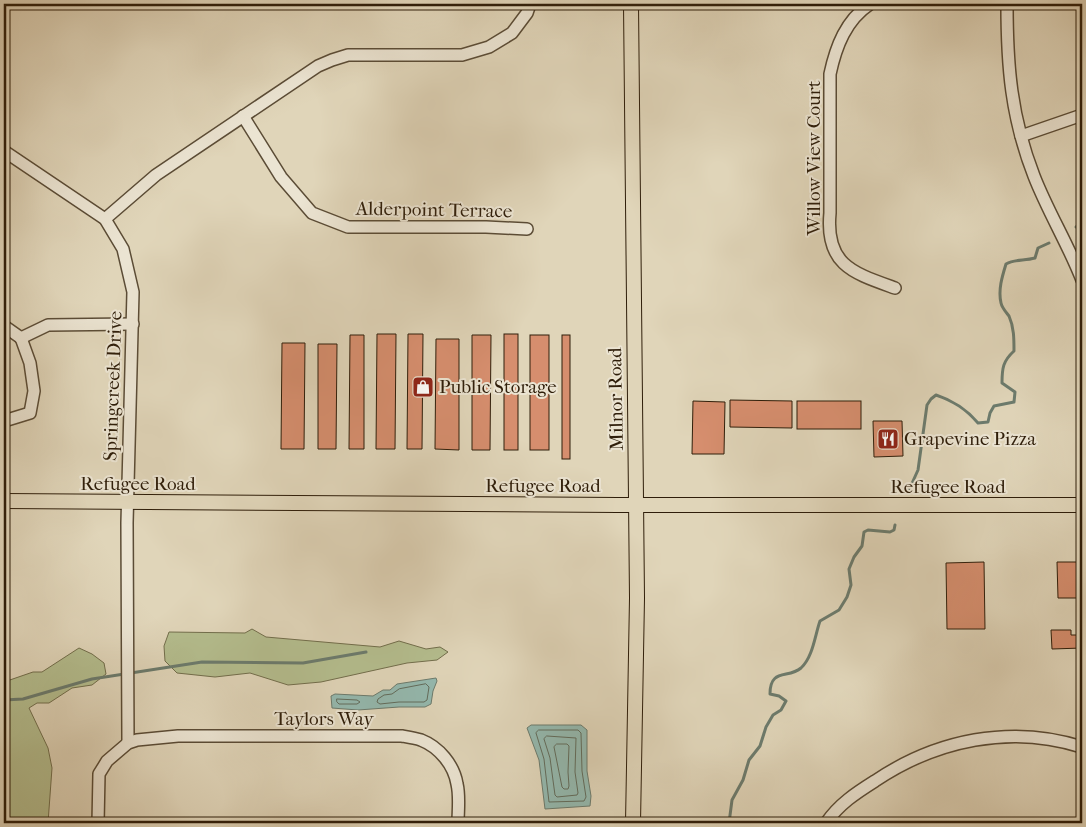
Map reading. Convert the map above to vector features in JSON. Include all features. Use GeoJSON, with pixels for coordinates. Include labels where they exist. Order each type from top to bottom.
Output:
{"type":"FeatureCollection","features":[{"type":"Feature","properties":{"kind":"main road","name":"Milnor Road"},"geometry":{"type":"LineString","coordinates":[[631,4],[636,505],[636,679],[633,823]]}},
{"type":"Feature","properties":{"kind":"main road","name":"Refugee Road"},"geometry":{"type":"LineString","coordinates":[[4,501],[636,505],[1082,505]]}},
{"type":"Feature","properties":{"kind":"street"},"geometry":{"type":"LineString","coordinates":[[105,219],[156,175],[318,66],[348,55],[462,54],[489,48],[512,33],[527,13],[530,4]]}},
{"type":"Feature","properties":{"kind":"street","name":"Willow View Court"},"geometry":{"type":"LineString","coordinates":[[870,4],[854,18],[843,34],[830,74],[829,227],[833,249],[844,265],[856,273],[894,288]]}},
{"type":"Feature","properties":{"kind":"street"},"geometry":{"type":"LineString","coordinates":[[1007,4],[1009,75],[1012,99],[1021,136],[1034,176],[1082,280]]}},
{"type":"Feature","properties":{"kind":"street"},"geometry":{"type":"LineString","coordinates":[[1021,136],[1082,114]]}},
{"type":"Feature","properties":{"kind":"street","name":"Alderpoint Terrace"},"geometry":{"type":"LineString","coordinates":[[243,116],[281,176],[312,213],[348,226],[486,226],[527,229]]}},
{"type":"Feature","properties":{"kind":"street","name":"Springcreek Drive"},"geometry":{"type":"LineString","coordinates":[[4,151],[105,219],[123,249],[133,292],[128,503],[128,742]]}},
{"type":"Feature","properties":{"kind":"street"},"geometry":{"type":"LineString","coordinates":[[21,338],[48,325],[133,324]]}},
{"type":"Feature","properties":{"kind":"street"},"geometry":{"type":"LineString","coordinates":[[4,326],[21,338],[30,363],[34,391],[30,413],[4,421]]}},
{"type":"Feature","properties":{"kind":"street","name":"Taylors Way"},"geometry":{"type":"LineString","coordinates":[[128,742],[178,736],[402,736],[420,740],[432,746],[444,756],[452,769],[458,784],[458,823]]}},
{"type":"Feature","properties":{"kind":"street"},"geometry":{"type":"LineString","coordinates":[[826,823],[844,802],[880,777],[919,756],[945,746],[974,739],[1004,736],[1033,737],[1082,746]]}},
{"type":"Feature","properties":{"kind":"street"},"geometry":{"type":"LineString","coordinates":[[98,823],[99,774],[107,760],[128,742]]}},
{"type":"Feature","properties":{"kind":"green space"},"geometry":{"type":"Polygon","coordinates":[[[252,629],[266,637],[380,647],[399,641],[426,649],[440,647],[448,652],[437,660],[407,663],[321,682],[288,685],[250,673],[215,677],[177,673],[165,661],[164,646],[169,632],[245,633],[252,629]]]}},
{"type":"Feature","properties":{"kind":"green space"},"geometry":{"type":"Polygon","coordinates":[[[79,648],[92,654],[104,663],[106,674],[92,685],[72,688],[49,703],[37,703],[29,708],[48,748],[52,768],[48,823],[4,823],[4,682],[33,672],[42,672],[79,648]]]}},
{"type":"Feature","properties":{"kind":"water"},"geometry":{"type":"Polygon","coordinates":[[[436,678],[437,681],[431,704],[425,707],[358,710],[332,708],[331,696],[335,694],[373,696],[383,690],[390,690],[397,684],[436,678]]]}},
{"type":"Feature","properties":{"kind":"water"},"geometry":{"type":"Polygon","coordinates":[[[531,725],[581,725],[587,730],[587,771],[591,796],[590,806],[545,809],[539,760],[527,728],[531,725]]]}},
{"type":"Feature","properties":{"kind":"building"},"geometry":{"type":"Polygon","coordinates":[[[377,334],[396,334],[395,449],[376,449],[377,334]]]}},
{"type":"Feature","properties":{"kind":"building"},"geometry":{"type":"Polygon","coordinates":[[[408,334],[423,334],[422,449],[407,449],[408,334]]]}},
{"type":"Feature","properties":{"kind":"building"},"geometry":{"type":"Polygon","coordinates":[[[504,334],[518,334],[518,450],[504,450],[504,334]]]}},
{"type":"Feature","properties":{"kind":"building"},"geometry":{"type":"Polygon","coordinates":[[[350,335],[364,335],[364,449],[349,449],[350,335]]]}},
{"type":"Feature","properties":{"kind":"building"},"geometry":{"type":"Polygon","coordinates":[[[472,335],[491,335],[490,450],[472,450],[472,335]]]}},
{"type":"Feature","properties":{"kind":"building"},"geometry":{"type":"Polygon","coordinates":[[[530,335],[549,335],[549,450],[530,450],[530,335]]]}},
{"type":"Feature","properties":{"kind":"building"},"geometry":{"type":"Polygon","coordinates":[[[562,335],[570,335],[570,459],[562,459],[562,335]]]}},
{"type":"Feature","properties":{"kind":"building"},"geometry":{"type":"Polygon","coordinates":[[[436,339],[459,339],[459,450],[435,449],[436,339]]]}},
{"type":"Feature","properties":{"kind":"building"},"geometry":{"type":"Polygon","coordinates":[[[282,343],[305,343],[304,449],[281,449],[282,343]]]}},
{"type":"Feature","properties":{"kind":"building"},"geometry":{"type":"Polygon","coordinates":[[[318,344],[337,344],[336,449],[318,449],[318,344]]]}},
{"type":"Feature","properties":{"kind":"building"},"geometry":{"type":"Polygon","coordinates":[[[730,400],[792,401],[792,428],[730,427],[730,400]]]}},
{"type":"Feature","properties":{"kind":"building"},"geometry":{"type":"Polygon","coordinates":[[[693,401],[725,402],[724,454],[692,454],[693,401]]]}},
{"type":"Feature","properties":{"kind":"building"},"geometry":{"type":"Polygon","coordinates":[[[797,401],[861,401],[861,429],[797,429],[797,401]]]}},
{"type":"Feature","properties":{"kind":"building","name":"Grapevine Pizza"},"geometry":{"type":"Polygon","coordinates":[[[873,421],[902,421],[903,456],[874,457],[873,421]]]}},
{"type":"Feature","properties":{"kind":"building"},"geometry":{"type":"Polygon","coordinates":[[[984,562],[985,629],[947,629],[946,563],[984,562]]]}},
{"type":"Feature","properties":{"kind":"building"},"geometry":{"type":"Polygon","coordinates":[[[1057,562],[1082,562],[1082,598],[1058,598],[1057,562]]]}},
{"type":"Feature","properties":{"kind":"building"},"geometry":{"type":"Polygon","coordinates":[[[1051,630],[1071,630],[1071,635],[1082,635],[1082,648],[1052,649],[1051,630]]]}},
{"type":"Feature","properties":{"kind":"waterway"},"geometry":{"type":"LineString","coordinates":[[1076,227],[1082,221]]}},
{"type":"Feature","properties":{"kind":"waterway"},"geometry":{"type":"LineString","coordinates":[[909,490],[918,470],[927,405],[931,399],[936,395],[948,400],[959,406],[978,423],[988,422],[994,406],[1014,402],[1015,392],[1002,383],[1004,365],[1007,358],[1014,351],[1014,338],[1012,324],[1001,303],[1000,288],[1006,264],[1013,261],[1035,258],[1038,248],[1049,243]]}},
{"type":"Feature","properties":{"kind":"waterway"},"geometry":{"type":"LineString","coordinates":[[729,823],[732,800],[743,780],[749,760],[760,746],[766,727],[773,715],[781,710],[786,701],[779,696],[770,694],[773,681],[776,677],[801,668],[811,652],[820,621],[839,610],[847,597],[851,585],[849,569],[854,557],[862,546],[864,532],[868,530],[890,532],[894,530],[895,525]]}},
{"type":"Feature","properties":{"kind":"waterway"},"geometry":{"type":"LineString","coordinates":[[4,700],[23,699],[92,679],[202,662],[303,663],[366,652]]}},
{"type":"Feature","properties":{"kind":"place","name":"Public Storage"},"geometry":{"type":"Point","coordinates":[423,387]}},
{"type":"Feature","properties":{"kind":"place","name":"Grapevine Pizza"},"geometry":{"type":"Point","coordinates":[888,439]}}]}
